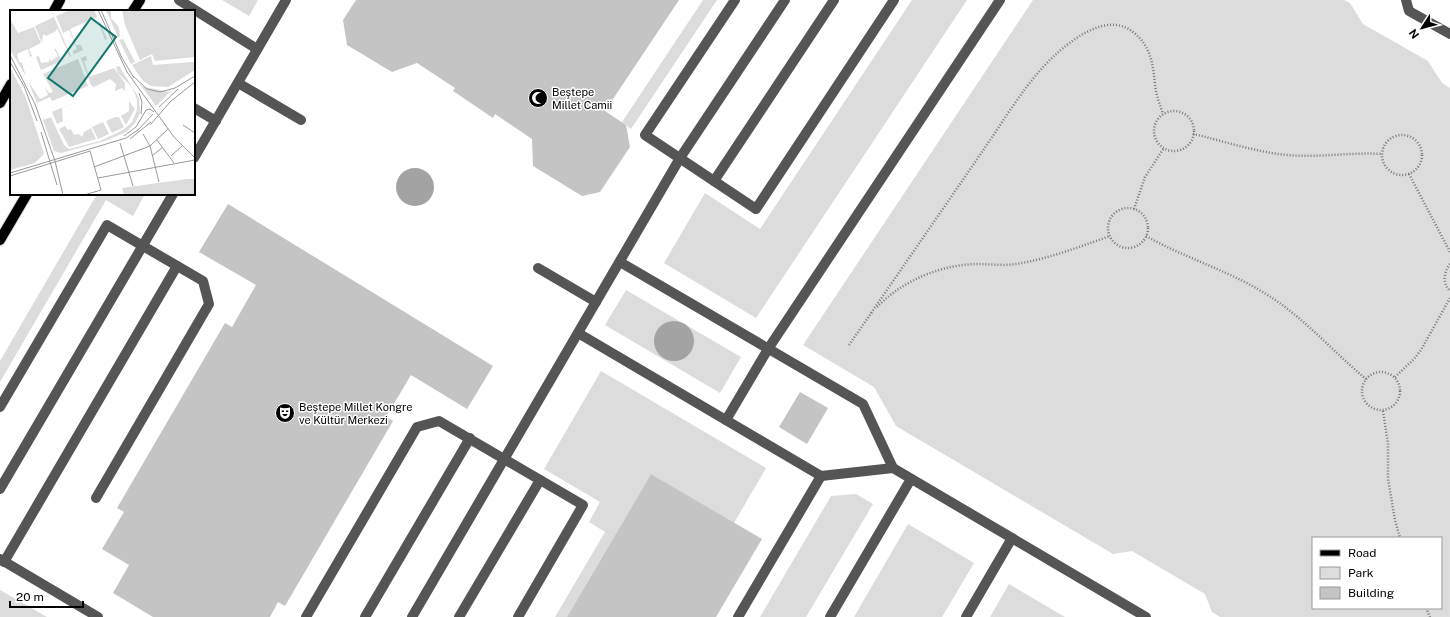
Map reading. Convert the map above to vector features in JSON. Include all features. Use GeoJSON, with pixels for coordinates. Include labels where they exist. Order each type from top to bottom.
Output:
{"type":"FeatureCollection","features":[{"type":"Feature","properties":{"kind":"main road"},"geometry":{"type":"LineString","coordinates":[[55,10],[60,0]]}},
{"type":"Feature","properties":{"kind":"main road"},"geometry":{"type":"LineString","coordinates":[[134,10],[140,0]]}},
{"type":"Feature","properties":{"kind":"main road"},"geometry":{"type":"LineString","coordinates":[[0,103],[10,86]]}},
{"type":"Feature","properties":{"kind":"main road"},"geometry":{"type":"LineString","coordinates":[[0,240],[26,195]]}},
{"type":"Feature","properties":{"kind":"street"},"geometry":{"type":"LineString","coordinates":[[179,0],[195,10]]}},
{"type":"Feature","properties":{"kind":"street"},"geometry":{"type":"LineString","coordinates":[[195,156],[286,0]]}},
{"type":"Feature","properties":{"kind":"street"},"geometry":{"type":"LineString","coordinates":[[735,0],[645,135],[756,209],[894,0]]}},
{"type":"Feature","properties":{"kind":"street"},"geometry":{"type":"LineString","coordinates":[[412,617],[680,158],[786,0]]}},
{"type":"Feature","properties":{"kind":"street"},"geometry":{"type":"LineString","coordinates":[[714,181],[834,0]]}},
{"type":"Feature","properties":{"kind":"street"},"geometry":{"type":"LineString","coordinates":[[726,420],[768,349],[1000,0]]}},
{"type":"Feature","properties":{"kind":"street"},"geometry":{"type":"LineString","coordinates":[[1406,0],[1409,11],[1450,34]]}},
{"type":"Feature","properties":{"kind":"street"},"geometry":{"type":"LineString","coordinates":[[195,10],[257,49]]}},
{"type":"Feature","properties":{"kind":"street"},"geometry":{"type":"LineString","coordinates":[[238,83],[301,120]]}},
{"type":"Feature","properties":{"kind":"street"},"geometry":{"type":"LineString","coordinates":[[195,109],[216,121]]}},
{"type":"Feature","properties":{"kind":"street"},"geometry":{"type":"LineString","coordinates":[[0,489],[172,195]]}},
{"type":"Feature","properties":{"kind":"street"},"geometry":{"type":"LineString","coordinates":[[0,407],[107,225],[203,281],[209,304],[96,498]]}},
{"type":"Feature","properties":{"kind":"street"},"geometry":{"type":"LineString","coordinates":[[620,262],[863,404],[893,468],[1146,617]]}},
{"type":"Feature","properties":{"kind":"street"},"geometry":{"type":"LineString","coordinates":[[98,617],[2,560],[177,266]]}},
{"type":"Feature","properties":{"kind":"street"},"geometry":{"type":"LineString","coordinates":[[538,268],[596,302]]}},
{"type":"Feature","properties":{"kind":"street"},"geometry":{"type":"LineString","coordinates":[[578,333],[821,476],[893,468]]}},
{"type":"Feature","properties":{"kind":"street"},"geometry":{"type":"LineString","coordinates":[[306,617],[417,426],[440,421],[583,505],[518,617]]}},
{"type":"Feature","properties":{"kind":"street"},"geometry":{"type":"LineString","coordinates":[[365,617],[470,438]]}},
{"type":"Feature","properties":{"kind":"street"},"geometry":{"type":"LineString","coordinates":[[738,617],[821,476]]}},
{"type":"Feature","properties":{"kind":"street"},"geometry":{"type":"LineString","coordinates":[[830,617],[911,479]]}},
{"type":"Feature","properties":{"kind":"street"},"geometry":{"type":"LineString","coordinates":[[459,617],[540,480]]}},
{"type":"Feature","properties":{"kind":"street"},"geometry":{"type":"LineString","coordinates":[[966,617],[1012,538]]}},
{"type":"Feature","properties":{"kind":"path"},"geometry":{"type":"LineString","coordinates":[[849,344],[1022,95],[1055,55],[1077,38],[1100,26],[1116,25],[1132,31],[1145,43],[1153,59],[1155,86],[1163,114]]}},
{"type":"Feature","properties":{"kind":"path"},"geometry":{"type":"LineString","coordinates":[[1176,111],[1182,113],[1191,122],[1193,134],[1187,146],[1182,149],[1169,150],[1158,143],[1154,131],[1155,124],[1163,114],[1176,111]]}},
{"type":"Feature","properties":{"kind":"path"},"geometry":{"type":"LineString","coordinates":[[1193,134],[1286,155],[1382,154]]}},
{"type":"Feature","properties":{"kind":"path"},"geometry":{"type":"LineString","coordinates":[[1406,136],[1417,142],[1420,147],[1421,160],[1414,171],[1409,174],[1402,175],[1390,171],[1383,160],[1382,154],[1384,147],[1393,138],[1406,136]]}},
{"type":"Feature","properties":{"kind":"path"},"geometry":{"type":"LineString","coordinates":[[1134,209],[1145,177],[1164,148]]}},
{"type":"Feature","properties":{"kind":"path"},"geometry":{"type":"LineString","coordinates":[[1409,174],[1450,252]]}},
{"type":"Feature","properties":{"kind":"path"},"geometry":{"type":"LineString","coordinates":[[1121,209],[1134,209],[1144,217],[1147,223],[1146,236],[1138,245],[1126,248],[1119,246],[1110,236],[1109,224],[1111,217],[1121,209]]}},
{"type":"Feature","properties":{"kind":"path"},"geometry":{"type":"LineString","coordinates":[[871,313],[885,299],[900,288],[935,271],[968,265],[1013,264],[1033,261],[1110,236]]}},
{"type":"Feature","properties":{"kind":"path"},"geometry":{"type":"LineString","coordinates":[[1146,236],[1169,248],[1228,273],[1262,291],[1293,313],[1366,379]]}},
{"type":"Feature","properties":{"kind":"path"},"geometry":{"type":"LineString","coordinates":[[1450,264],[1444,276],[1445,283],[1450,291]]}},
{"type":"Feature","properties":{"kind":"path"},"geometry":{"type":"LineString","coordinates":[[1395,377],[1414,360],[1421,350],[1450,298]]}},
{"type":"Feature","properties":{"kind":"path"},"geometry":{"type":"LineString","coordinates":[[1377,372],[1383,372],[1395,377],[1400,388],[1398,400],[1395,406],[1383,411],[1371,408],[1363,398],[1362,385],[1366,379],[1377,372]]}},
{"type":"Feature","properties":{"kind":"path"},"geometry":{"type":"LineString","coordinates":[[1383,411],[1388,444],[1388,479],[1395,520],[1400,537]]}},
{"type":"Feature","properties":{"kind":"green space"},"geometry":{"type":"Polygon","coordinates":[[[222,0],[258,0],[249,16],[222,0]]]}},
{"type":"Feature","properties":{"kind":"green space"},"geometry":{"type":"Polygon","coordinates":[[[703,0],[717,0],[631,129],[622,122],[703,0]]]}},
{"type":"Feature","properties":{"kind":"green space"},"geometry":{"type":"Polygon","coordinates":[[[912,0],[967,0],[756,318],[664,263],[705,193],[760,229],[912,0]]]}},
{"type":"Feature","properties":{"kind":"green space"},"geometry":{"type":"Polygon","coordinates":[[[1033,0],[1344,0],[1350,3],[1363,24],[1428,61],[1442,83],[1450,88],[1450,617],[1220,617],[1212,612],[1205,594],[1132,551],[1113,554],[896,426],[874,387],[803,345],[1033,0]]]}},
{"type":"Feature","properties":{"kind":"green space"},"geometry":{"type":"Polygon","coordinates":[[[96,195],[144,195],[133,216],[106,200],[0,382],[0,361],[96,195]]]}},
{"type":"Feature","properties":{"kind":"green space"},"geometry":{"type":"Polygon","coordinates":[[[626,290],[741,357],[720,393],[605,325],[626,290]]]}},
{"type":"Feature","properties":{"kind":"green space"},"geometry":{"type":"Polygon","coordinates":[[[601,371],[766,468],[734,523],[651,474],[567,617],[555,617],[605,532],[589,522],[600,502],[544,469],[601,371]]]}},
{"type":"Feature","properties":{"kind":"green space"},"geometry":{"type":"Polygon","coordinates":[[[856,494],[873,504],[806,617],[760,617],[831,496],[856,494]]]}},
{"type":"Feature","properties":{"kind":"green space"},"geometry":{"type":"Polygon","coordinates":[[[908,524],[974,563],[942,617],[854,617],[908,524]]]}},
{"type":"Feature","properties":{"kind":"green space"},"geometry":{"type":"Polygon","coordinates":[[[1009,584],[1065,617],[990,617],[1009,584]]]}},
{"type":"Feature","properties":{"kind":"green space"},"geometry":{"type":"Polygon","coordinates":[[[0,590],[47,617],[0,617],[0,590]]]}},
{"type":"Feature","properties":{"kind":"shaded area"},"geometry":{"type":"Polygon","coordinates":[[[411,168],[419,168],[429,173],[433,180],[433,194],[429,201],[419,206],[411,206],[401,201],[399,198],[396,191],[396,183],[401,173],[404,171],[411,168]]]}},
{"type":"Feature","properties":{"kind":"shaded area"},"geometry":{"type":"Polygon","coordinates":[[[674,321],[682,323],[688,327],[692,333],[694,341],[692,349],[688,355],[682,359],[674,361],[666,359],[660,355],[656,349],[654,341],[656,333],[660,327],[666,323],[674,321]]]}},
{"type":"Feature","properties":{"kind":"building","name":"Beştepe Millet Camii"},"geometry":{"type":"Polygon","coordinates":[[[356,0],[679,0],[605,111],[626,125],[630,147],[600,192],[582,196],[533,166],[532,139],[495,114],[493,118],[453,91],[455,88],[417,63],[392,72],[347,45],[343,20],[356,0]]]}},
{"type":"Feature","properties":{"kind":"building","name":"Beştepe Millet Kongre ve Kültür Merkezi"},"geometry":{"type":"Polygon","coordinates":[[[228,204],[493,366],[467,409],[411,375],[386,417],[393,421],[285,606],[278,602],[270,617],[153,617],[113,593],[129,565],[102,549],[124,512],[117,508],[225,323],[232,327],[256,285],[199,252],[228,204]]]}},
{"type":"Feature","properties":{"kind":"building"},"geometry":{"type":"Polygon","coordinates":[[[800,392],[828,408],[807,444],[779,427],[800,392]]]}},
{"type":"Feature","properties":{"kind":"building"},"geometry":{"type":"Polygon","coordinates":[[[651,474],[762,539],[716,617],[567,617],[651,474]]]}},
{"type":"Feature","properties":{"kind":"place","name":"Beştepe Millet Camii"},"geometry":{"type":"Point","coordinates":[538,98]}},
{"type":"Feature","properties":{"kind":"place","name":"Beştepe Millet Kongre ve Kültür Merkezi"},"geometry":{"type":"Point","coordinates":[285,413]}}]}
